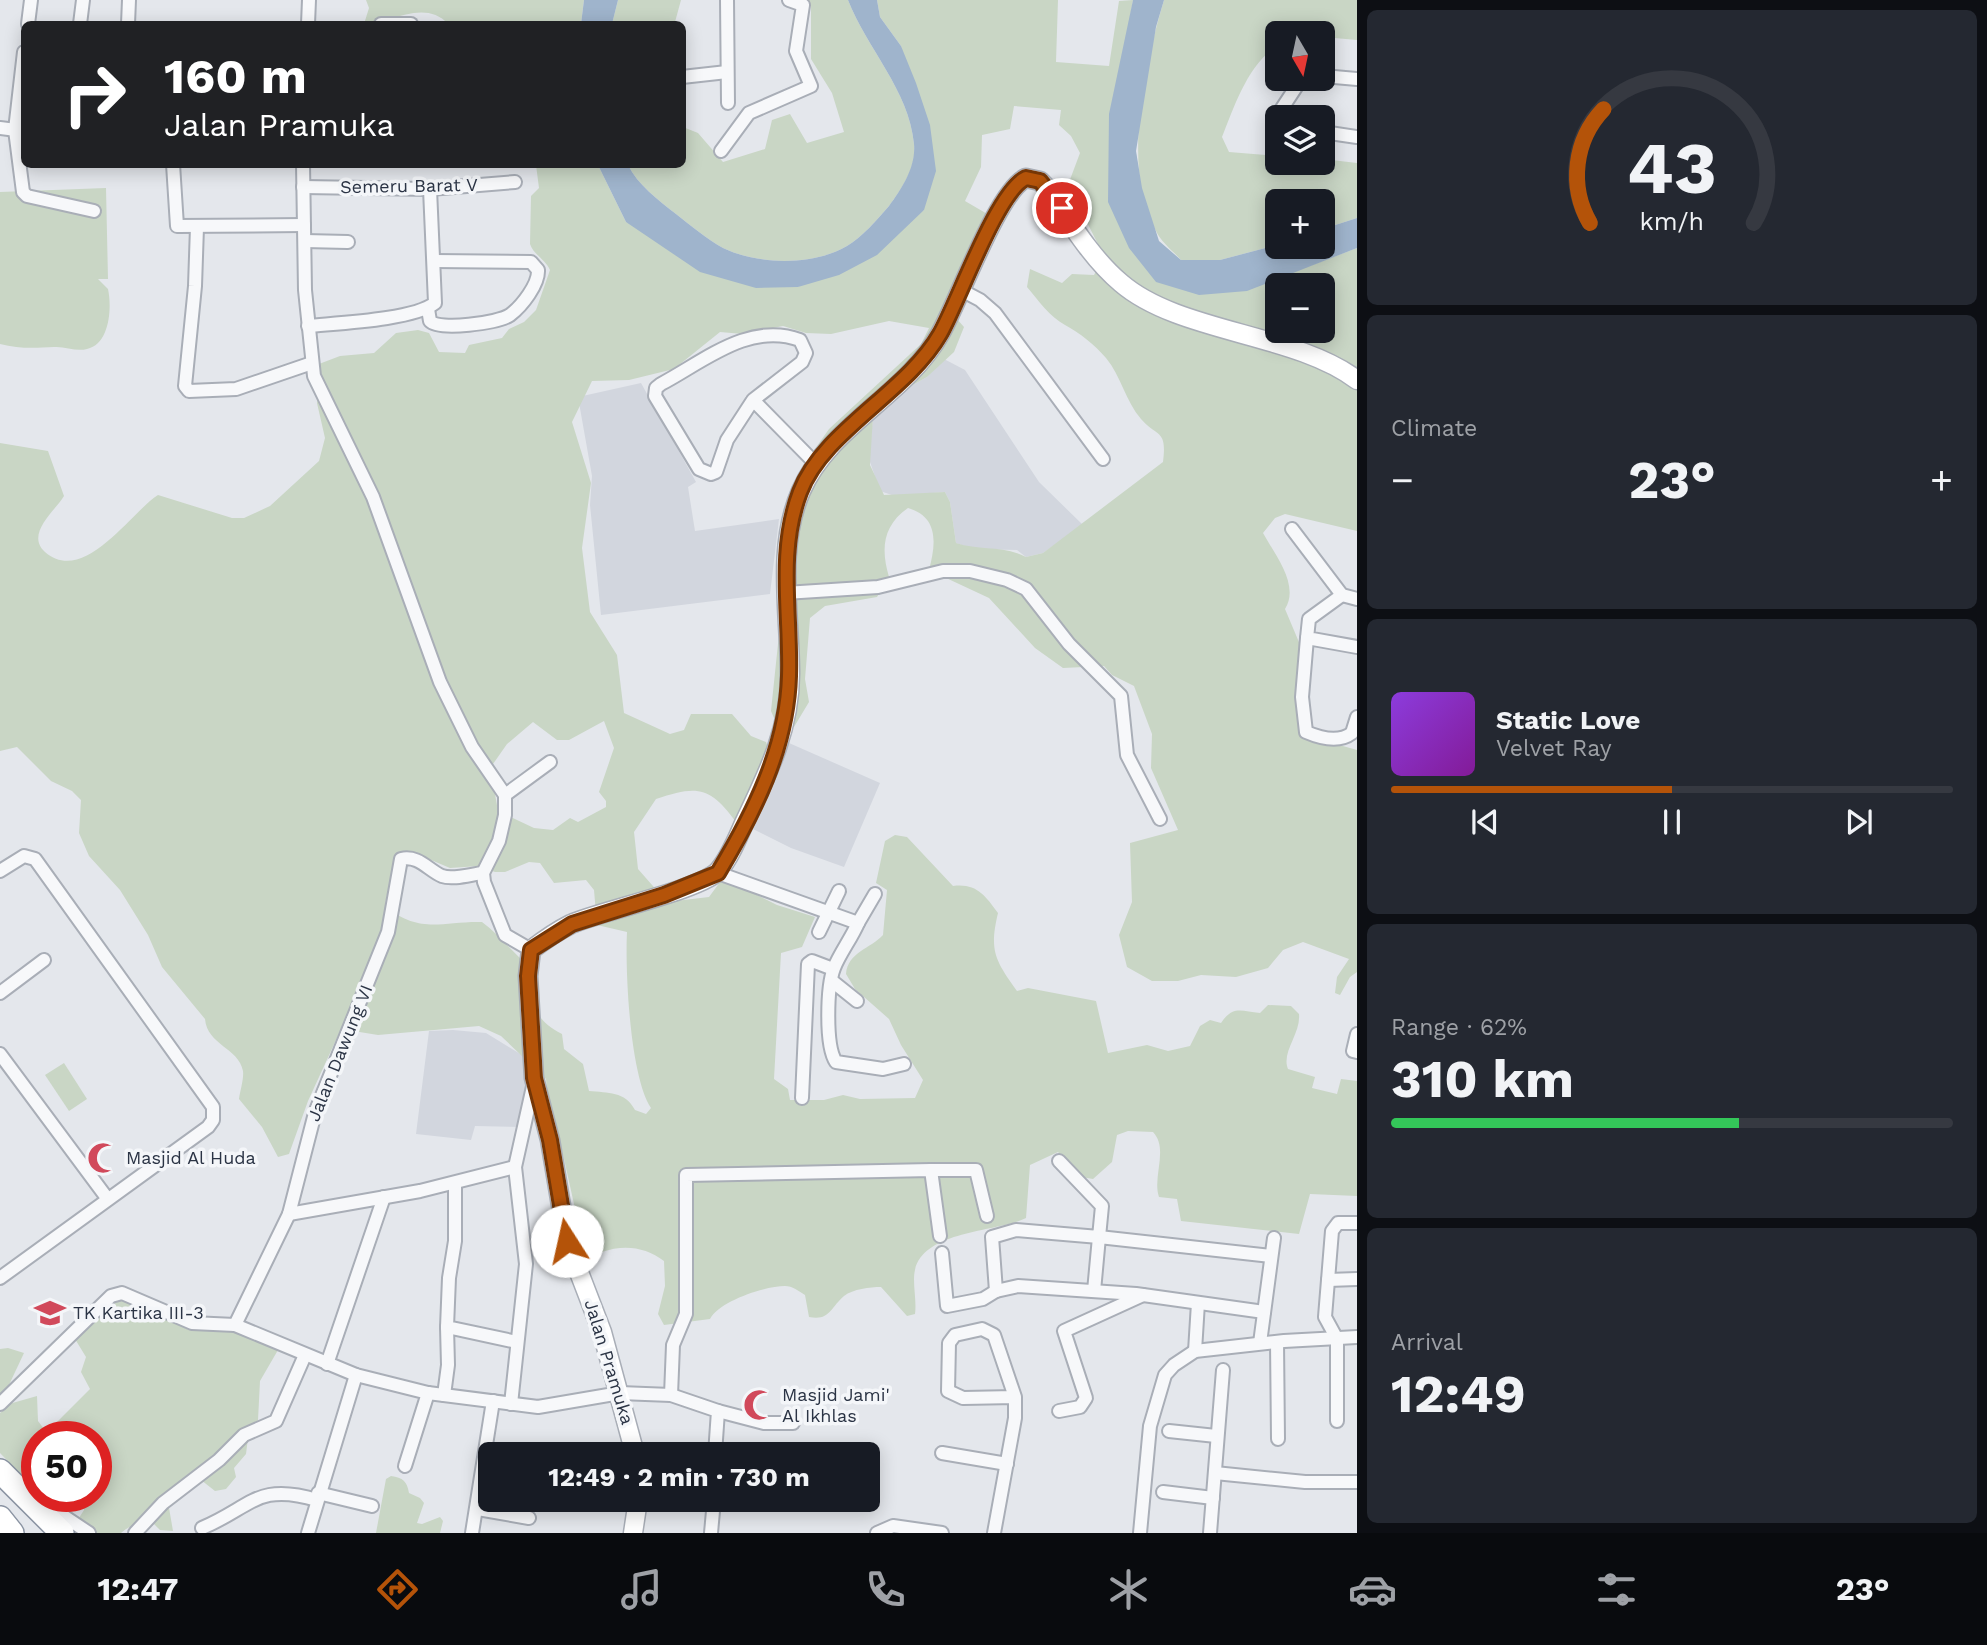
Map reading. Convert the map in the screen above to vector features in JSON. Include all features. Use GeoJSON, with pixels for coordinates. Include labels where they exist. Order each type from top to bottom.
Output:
{"type":"FeatureCollection","features":[{"type":"Feature","properties":{"kind":"highway"},"geometry":{"type":"LineString","coordinates":[[0,1471],[62,1533]]}},
{"type":"Feature","properties":{"kind":"highway"},"geometry":{"type":"LineString","coordinates":[[0,1518],[12,1533]]}},
{"type":"Feature","properties":{"kind":"main road"},"geometry":{"type":"LineString","coordinates":[[531,950],[572,924],[664,895],[718,873],[776,756],[786,721],[790,675],[785,593],[800,492],[816,464],[912,370],[939,336],[1007,198],[1022,180],[1033,178],[1046,187],[1097,257],[1122,284],[1155,303],[1292,350],[1348,373],[1357,380]]}},
{"type":"Feature","properties":{"kind":"main road","name":"Jalan Pramuka"},"geometry":{"type":"LineString","coordinates":[[531,950],[528,976],[534,1078],[550,1140],[567,1241],[602,1332],[632,1442]]}},
{"type":"Feature","properties":{"kind":"main road"},"geometry":{"type":"LineString","coordinates":[[633,1533],[636,1512]]}},
{"type":"Feature","properties":{"kind":"street"},"geometry":{"type":"LineString","coordinates":[[28,21],[31,0]]}},
{"type":"Feature","properties":{"kind":"street"},"geometry":{"type":"LineString","coordinates":[[80,21],[83,0]]}},
{"type":"Feature","properties":{"kind":"street"},"geometry":{"type":"LineString","coordinates":[[128,21],[129,0]]}},
{"type":"Feature","properties":{"kind":"street"},"geometry":{"type":"LineString","coordinates":[[307,21],[309,0]]}},
{"type":"Feature","properties":{"kind":"street"},"geometry":{"type":"LineString","coordinates":[[727,0],[728,103]]}},
{"type":"Feature","properties":{"kind":"street"},"geometry":{"type":"LineString","coordinates":[[721,151],[748,113],[811,86],[796,51],[803,5],[789,0]]}},
{"type":"Feature","properties":{"kind":"street"},"geometry":{"type":"LineString","coordinates":[[686,77],[727,72]]}},
{"type":"Feature","properties":{"kind":"street"},"geometry":{"type":"LineString","coordinates":[[1335,77],[1357,79]]}},
{"type":"Feature","properties":{"kind":"street"},"geometry":{"type":"LineString","coordinates":[[21,110],[21,151]]}},
{"type":"Feature","properties":{"kind":"street"},"geometry":{"type":"LineString","coordinates":[[0,128],[20,130]]}},
{"type":"Feature","properties":{"kind":"street"},"geometry":{"type":"LineString","coordinates":[[1335,134],[1357,137]]}},
{"type":"Feature","properties":{"kind":"street"},"geometry":{"type":"LineString","coordinates":[[22,168],[23,192],[27,196],[94,211]]}},
{"type":"Feature","properties":{"kind":"street"},"geometry":{"type":"LineString","coordinates":[[173,168],[175,225],[304,225]]}},
{"type":"Feature","properties":{"kind":"street"},"geometry":{"type":"LineString","coordinates":[[303,168],[304,241],[312,363],[331,414],[373,497],[440,682],[472,747],[505,795],[505,816],[499,841],[483,873],[495,915],[505,935],[531,950]]}},
{"type":"Feature","properties":{"kind":"street","name":"Semeru Barat V"},"geometry":{"type":"LineString","coordinates":[[303,187],[430,189],[515,182]]}},
{"type":"Feature","properties":{"kind":"street"},"geometry":{"type":"LineString","coordinates":[[308,326],[428,309],[436,303],[430,189]]}},
{"type":"Feature","properties":{"kind":"street"},"geometry":{"type":"LineString","coordinates":[[197,227],[185,386],[188,391],[236,389],[312,363]]}},
{"type":"Feature","properties":{"kind":"street"},"geometry":{"type":"LineString","coordinates":[[304,241],[348,242]]}},
{"type":"Feature","properties":{"kind":"street"},"geometry":{"type":"LineString","coordinates":[[428,309],[430,321],[439,327],[499,319],[509,315],[538,279],[538,270],[531,262],[435,261]]}},
{"type":"Feature","properties":{"kind":"street"},"geometry":{"type":"LineString","coordinates":[[961,290],[980,300],[995,313],[1103,458]]}},
{"type":"Feature","properties":{"kind":"street"},"geometry":{"type":"LineString","coordinates":[[782,335],[800,340],[806,353],[802,362],[753,400],[727,440],[716,472],[710,474],[699,469],[655,396],[656,388],[661,384],[722,346],[768,336],[782,335]]}},
{"type":"Feature","properties":{"kind":"street"},"geometry":{"type":"LineString","coordinates":[[753,400],[816,464]]}},
{"type":"Feature","properties":{"kind":"street"},"geometry":{"type":"LineString","coordinates":[[1292,529],[1342,595],[1357,598]]}},
{"type":"Feature","properties":{"kind":"street"},"geometry":{"type":"LineString","coordinates":[[785,593],[878,587],[943,571],[970,571],[1007,580],[1026,589],[1069,644],[1121,696],[1127,755],[1160,819]]}},
{"type":"Feature","properties":{"kind":"street"},"geometry":{"type":"LineString","coordinates":[[1342,595],[1309,619],[1302,697],[1306,732],[1327,738],[1344,738],[1352,733],[1357,717]]}},
{"type":"Feature","properties":{"kind":"street"},"geometry":{"type":"LineString","coordinates":[[1307,638],[1357,647]]}},
{"type":"Feature","properties":{"kind":"street"},"geometry":{"type":"LineString","coordinates":[[505,795],[550,762]]}},
{"type":"Feature","properties":{"kind":"street"},"geometry":{"type":"LineString","coordinates":[[0,871],[24,856],[35,859],[213,1107],[213,1121],[208,1127],[0,1278]]}},
{"type":"Feature","properties":{"kind":"street","name":"Jalan Dawung VI"},"geometry":{"type":"LineString","coordinates":[[235,1325],[289,1214],[315,1113],[388,932],[401,859],[408,857],[421,862],[443,876],[483,873]]}},
{"type":"Feature","properties":{"kind":"street"},"geometry":{"type":"LineString","coordinates":[[718,873],[858,923]]}},
{"type":"Feature","properties":{"kind":"street"},"geometry":{"type":"LineString","coordinates":[[819,932],[839,891]]}},
{"type":"Feature","properties":{"kind":"street"},"geometry":{"type":"LineString","coordinates":[[875,894],[833,975],[831,1054],[836,1062],[883,1069],[904,1064]]}},
{"type":"Feature","properties":{"kind":"street"},"geometry":{"type":"LineString","coordinates":[[0,993],[44,960]]}},
{"type":"Feature","properties":{"kind":"street"},"geometry":{"type":"LineString","coordinates":[[802,1098],[808,964],[812,961],[833,975],[857,1001]]}},
{"type":"Feature","properties":{"kind":"street"},"geometry":{"type":"LineString","coordinates":[[1357,1034],[1353,1051],[1357,1052]]}},
{"type":"Feature","properties":{"kind":"street"},"geometry":{"type":"LineString","coordinates":[[0,1054],[107,1198]]}},
{"type":"Feature","properties":{"kind":"street"},"geometry":{"type":"LineString","coordinates":[[511,1404],[526,1256],[515,1167],[534,1078]]}},
{"type":"Feature","properties":{"kind":"street"},"geometry":{"type":"LineString","coordinates":[[1059,1161],[1102,1206],[1094,1292]]}},
{"type":"Feature","properties":{"kind":"street"},"geometry":{"type":"LineString","coordinates":[[289,1214],[455,1183],[515,1167]]}},
{"type":"Feature","properties":{"kind":"street"},"geometry":{"type":"LineString","coordinates":[[932,1170],[940,1236]]}},
{"type":"Feature","properties":{"kind":"street"},"geometry":{"type":"LineString","coordinates":[[671,1395],[673,1345],[686,1314],[686,1175],[976,1170],[986,1216]]}},
{"type":"Feature","properties":{"kind":"street"},"geometry":{"type":"LineString","coordinates":[[444,1395],[448,1365],[449,1278],[455,1241],[455,1183]]}},
{"type":"Feature","properties":{"kind":"street"},"geometry":{"type":"LineString","coordinates":[[327,1364],[384,1197]]}},
{"type":"Feature","properties":{"kind":"street"},"geometry":{"type":"LineString","coordinates":[[1337,1421],[1338,1339],[1325,1317],[1328,1280],[1334,1226],[1341,1222],[1357,1223]]}},
{"type":"Feature","properties":{"kind":"street"},"geometry":{"type":"LineString","coordinates":[[996,1291],[992,1237],[1016,1230],[1271,1256]]}},
{"type":"Feature","properties":{"kind":"street"},"geometry":{"type":"LineString","coordinates":[[1259,1343],[1274,1238]]}},
{"type":"Feature","properties":{"kind":"street"},"geometry":{"type":"LineString","coordinates":[[942,1254],[947,1306],[983,1299],[996,1291],[1018,1286],[1143,1295],[1264,1312]]}},
{"type":"Feature","properties":{"kind":"street"},"geometry":{"type":"LineString","coordinates":[[1328,1280],[1357,1279]]}},
{"type":"Feature","properties":{"kind":"street"},"geometry":{"type":"LineString","coordinates":[[0,1404],[116,1293],[192,1323],[235,1325],[356,1375],[428,1393],[511,1404],[555,1406],[620,1393],[671,1395],[764,1423],[793,1423]]}},
{"type":"Feature","properties":{"kind":"street"},"geometry":{"type":"LineString","coordinates":[[1059,1411],[1080,1407],[1086,1398],[1064,1331],[1143,1295]]}},
{"type":"Feature","properties":{"kind":"street"},"geometry":{"type":"LineString","coordinates":[[1195,1351],[1198,1303]]}},
{"type":"Feature","properties":{"kind":"street"},"geometry":{"type":"LineString","coordinates":[[447,1327],[517,1342]]}},
{"type":"Feature","properties":{"kind":"street"},"geometry":{"type":"LineString","coordinates":[[994,1533],[1015,1418],[1014,1397],[994,1335],[982,1329],[955,1335],[950,1343],[948,1391],[963,1398],[1014,1397]]}},
{"type":"Feature","properties":{"kind":"street"},"geometry":{"type":"LineString","coordinates":[[1140,1533],[1150,1426],[1165,1375],[1195,1351],[1259,1343],[1357,1338]]}},
{"type":"Feature","properties":{"kind":"street"},"geometry":{"type":"LineString","coordinates":[[1277,1342],[1278,1439]]}},
{"type":"Feature","properties":{"kind":"street"},"geometry":{"type":"LineString","coordinates":[[135,1533],[163,1503],[219,1460],[244,1436],[276,1420],[306,1354]]}},
{"type":"Feature","properties":{"kind":"street"},"geometry":{"type":"LineString","coordinates":[[1210,1533],[1223,1370]]}},
{"type":"Feature","properties":{"kind":"street"},"geometry":{"type":"LineString","coordinates":[[308,1533],[356,1375]]}},
{"type":"Feature","properties":{"kind":"street"},"geometry":{"type":"LineString","coordinates":[[405,1466],[428,1393]]}},
{"type":"Feature","properties":{"kind":"street"},"geometry":{"type":"LineString","coordinates":[[487,1442],[493,1401]]}},
{"type":"Feature","properties":{"kind":"street"},"geometry":{"type":"LineString","coordinates":[[716,1442],[718,1411]]}},
{"type":"Feature","properties":{"kind":"street"},"geometry":{"type":"LineString","coordinates":[[1169,1431],[1216,1436]]}},
{"type":"Feature","properties":{"kind":"street"},"geometry":{"type":"LineString","coordinates":[[942,1453],[1007,1464]]}},
{"type":"Feature","properties":{"kind":"street"},"geometry":{"type":"LineString","coordinates":[[1215,1473],[1305,1482],[1357,1482]]}},
{"type":"Feature","properties":{"kind":"street"},"geometry":{"type":"LineString","coordinates":[[202,1528],[266,1494],[292,1492],[372,1506]]}},
{"type":"Feature","properties":{"kind":"street"},"geometry":{"type":"LineString","coordinates":[[1163,1492],[1213,1498]]}},
{"type":"Feature","properties":{"kind":"street"},"geometry":{"type":"LineString","coordinates":[[472,1533],[478,1509]]}},
{"type":"Feature","properties":{"kind":"street"},"geometry":{"type":"LineString","coordinates":[[495,1512],[529,1518]]}},
{"type":"Feature","properties":{"kind":"street"},"geometry":{"type":"LineString","coordinates":[[711,1533],[713,1512]]}},
{"type":"Feature","properties":{"kind":"street"},"geometry":{"type":"LineString","coordinates":[[44,1514],[62,1515],[89,1533]]}},
{"type":"Feature","properties":{"kind":"street"},"geometry":{"type":"LineString","coordinates":[[877,1533],[893,1526],[942,1533]]}},
{"type":"Feature","properties":{"kind":"shaded area"},"geometry":{"type":"Polygon","coordinates":[[[944,359],[965,370],[1039,482],[1083,525],[1043,553],[1026,557],[1017,550],[973,549],[956,543],[950,502],[945,492],[895,496],[880,491],[869,459],[873,416],[897,394],[927,377],[944,359]]]}},
{"type":"Feature","properties":{"kind":"shaded area"},"geometry":{"type":"Polygon","coordinates":[[[641,383],[696,482],[688,487],[695,531],[779,519],[770,594],[601,615],[590,505],[592,476],[578,397],[641,383]]]}},
{"type":"Feature","properties":{"kind":"shaded area"},"geometry":{"type":"Polygon","coordinates":[[[789,743],[880,783],[844,867],[791,848],[753,829],[789,743]]]}},
{"type":"Feature","properties":{"kind":"shaded area"},"geometry":{"type":"Polygon","coordinates":[[[429,1031],[486,1033],[522,1055],[534,1068],[524,1127],[475,1126],[471,1140],[416,1134],[429,1031]]]}},
{"type":"Feature","properties":{"kind":"green space"},"geometry":{"type":"Polygon","coordinates":[[[366,0],[584,0],[581,21],[444,21],[436,15],[421,12],[406,14],[389,21],[365,21],[369,8],[366,0]]]}},
{"type":"Feature","properties":{"kind":"green space"},"geometry":{"type":"Polygon","coordinates":[[[618,0],[681,0],[675,21],[613,21],[618,0]]]}},
{"type":"Feature","properties":{"kind":"green space"},"geometry":{"type":"Polygon","coordinates":[[[804,0],[848,0],[904,106],[911,124],[913,161],[903,185],[889,206],[864,233],[847,246],[833,253],[802,260],[752,258],[723,248],[699,232],[649,192],[630,168],[686,168],[686,128],[698,133],[723,162],[765,149],[772,120],[790,114],[807,143],[844,132],[832,93],[811,59],[811,6],[804,0]]]}},
{"type":"Feature","properties":{"kind":"green space"},"geometry":{"type":"Polygon","coordinates":[[[877,0],[1058,0],[1056,62],[1109,66],[1119,1],[1133,0],[1122,64],[1156,282],[1307,267],[1335,259],[1335,256],[1357,248],[1357,531],[1285,514],[1275,518],[1263,533],[1288,580],[1289,600],[1285,609],[1301,647],[1304,735],[1357,750],[1357,972],[1350,977],[1340,995],[1335,993],[1337,977],[1349,959],[1303,942],[1283,950],[1268,968],[1236,977],[1201,975],[1178,981],[1152,981],[1127,967],[1119,935],[1132,902],[1130,843],[1178,830],[1151,768],[1152,734],[1134,686],[1112,675],[1104,666],[1063,668],[1035,648],[989,598],[929,570],[933,533],[925,518],[918,512],[908,508],[899,515],[888,531],[885,557],[889,577],[877,597],[825,606],[810,618],[805,679],[809,702],[794,727],[777,725],[771,711],[793,500],[805,463],[829,429],[921,344],[929,328],[889,321],[831,334],[806,333],[783,326],[743,334],[720,332],[674,369],[629,380],[592,381],[572,422],[591,483],[582,548],[590,612],[617,655],[624,713],[670,734],[684,730],[691,714],[732,714],[751,736],[766,742],[770,753],[736,822],[718,801],[702,792],[682,792],[656,799],[634,832],[638,869],[667,902],[709,897],[723,878],[777,905],[815,917],[802,947],[781,953],[774,1079],[788,1089],[790,1100],[824,1100],[843,1095],[860,1099],[915,1098],[923,1080],[901,1045],[889,1019],[855,989],[846,974],[855,956],[883,935],[887,890],[876,883],[885,841],[895,835],[907,837],[953,886],[974,888],[998,913],[994,937],[996,955],[1017,991],[1028,988],[1096,1001],[1108,1053],[1147,1045],[1168,1051],[1190,1046],[1200,1026],[1210,1020],[1221,1023],[1225,1017],[1238,1010],[1260,1013],[1268,1005],[1291,1006],[1299,1014],[1299,1021],[1287,1056],[1288,1069],[1315,1077],[1312,1088],[1337,1094],[1341,1079],[1357,1081],[1357,1196],[1310,1194],[1299,1234],[1181,1221],[1177,1199],[1159,1197],[1158,1139],[1153,1132],[1128,1131],[1117,1135],[1112,1162],[1093,1179],[1081,1177],[1058,1152],[1030,1165],[1026,1218],[964,1234],[932,1247],[921,1257],[915,1270],[915,1314],[907,1316],[881,1287],[877,1287],[852,1292],[844,1296],[826,1315],[809,1317],[805,1295],[785,1286],[743,1296],[723,1306],[710,1319],[664,1325],[658,1314],[665,1286],[664,1261],[635,1248],[602,1252],[580,1231],[548,1102],[546,1079],[501,1036],[479,1026],[378,1035],[341,1029],[308,1101],[289,1154],[278,1157],[262,1127],[239,1099],[243,1074],[240,1063],[211,1035],[205,1019],[162,967],[148,935],[120,890],[89,856],[79,833],[81,800],[72,791],[51,781],[17,747],[0,751],[0,443],[48,451],[64,496],[44,523],[38,538],[45,552],[60,560],[75,560],[91,553],[106,543],[158,495],[232,518],[244,518],[270,506],[319,461],[325,438],[317,403],[319,364],[340,356],[374,353],[396,333],[418,330],[429,333],[439,352],[465,353],[469,345],[502,338],[509,329],[524,322],[536,310],[550,270],[530,244],[531,196],[539,188],[536,168],[599,168],[626,222],[798,287],[924,210],[901,46],[880,17],[877,0]],[[1014,106],[1010,129],[982,135],[981,167],[965,201],[989,215],[949,300],[963,311],[956,318],[964,327],[954,352],[927,377],[897,394],[891,404],[873,416],[870,465],[884,495],[945,492],[950,502],[956,543],[1009,551],[1026,557],[1043,553],[1163,462],[1164,444],[1160,435],[1136,412],[1106,358],[1087,340],[1054,318],[1027,287],[1030,269],[1062,283],[1072,274],[1094,275],[1104,256],[1068,185],[1080,153],[1071,136],[1059,125],[1061,110],[1014,106]],[[604,721],[569,740],[557,740],[533,722],[507,744],[486,774],[495,794],[498,811],[534,828],[553,830],[570,818],[578,822],[606,807],[606,801],[599,792],[614,748],[604,721]],[[424,857],[399,869],[391,880],[385,906],[410,921],[421,924],[482,922],[489,927],[533,969],[535,1000],[539,1014],[562,1034],[564,1049],[583,1064],[589,1091],[621,1096],[635,1110],[646,1114],[651,1108],[638,1073],[630,1023],[627,932],[597,925],[594,890],[586,880],[554,883],[540,863],[529,862],[505,872],[495,872],[479,866],[450,868],[424,857]]]}},
{"type":"Feature","properties":{"kind":"green space"},"geometry":{"type":"Polygon","coordinates":[[[1164,0],[1357,0],[1357,40],[1335,38],[1335,21],[1265,21],[1265,56],[1250,75],[1222,137],[1229,152],[1265,155],[1265,175],[1335,175],[1335,160],[1357,163],[1357,218],[1335,225],[1335,189],[1265,189],[1265,248],[1220,260],[1181,260],[1156,231],[1146,206],[1140,179],[1140,117],[1150,55],[1164,0]]]}},
{"type":"Feature","properties":{"kind":"green space"},"geometry":{"type":"Polygon","coordinates":[[[106,188],[108,279],[98,279],[108,289],[110,305],[108,324],[101,340],[95,346],[83,350],[0,344],[0,192],[106,188]]]}},
{"type":"Feature","properties":{"kind":"green space"},"geometry":{"type":"Polygon","coordinates":[[[64,1063],[87,1099],[69,1111],[45,1075],[64,1063]]]}},
{"type":"Feature","properties":{"kind":"green space"},"geometry":{"type":"Polygon","coordinates":[[[122,1297],[189,1330],[234,1329],[278,1350],[260,1381],[258,1420],[248,1438],[246,1454],[234,1468],[236,1477],[226,1489],[215,1491],[201,1480],[168,1502],[173,1531],[160,1530],[153,1523],[148,1523],[132,1526],[121,1533],[94,1533],[77,1521],[83,1512],[112,1512],[112,1421],[58,1421],[90,1389],[81,1372],[86,1357],[75,1339],[122,1297]]]}},
{"type":"Feature","properties":{"kind":"green space"},"geometry":{"type":"Polygon","coordinates":[[[8,1348],[24,1353],[8,1387],[0,1395],[0,1349],[8,1348]]]}},
{"type":"Feature","properties":{"kind":"green space"},"geometry":{"type":"Polygon","coordinates":[[[37,1396],[38,1421],[21,1421],[21,1475],[0,1453],[0,1413],[9,1404],[37,1396]]]}},
{"type":"Feature","properties":{"kind":"green space"},"geometry":{"type":"Polygon","coordinates":[[[391,1476],[404,1481],[409,1493],[424,1503],[417,1523],[422,1524],[440,1517],[443,1521],[440,1533],[376,1533],[386,1479],[391,1476]]]}},
{"type":"Feature","properties":{"kind":"water"},"geometry":{"type":"Polygon","coordinates":[[[584,0],[618,0],[613,21],[581,21],[584,0]]]}},
{"type":"Feature","properties":{"kind":"water"},"geometry":{"type":"Polygon","coordinates":[[[848,0],[877,0],[880,17],[901,46],[916,83],[930,125],[936,171],[924,210],[877,255],[839,275],[798,287],[756,288],[700,272],[626,222],[599,168],[630,168],[637,179],[662,203],[699,232],[737,254],[769,260],[802,260],[833,253],[858,238],[889,206],[903,185],[913,161],[914,144],[911,124],[896,88],[848,0]]]}},
{"type":"Feature","properties":{"kind":"water"},"geometry":{"type":"Polygon","coordinates":[[[1133,0],[1164,0],[1156,27],[1136,151],[1142,188],[1159,241],[1181,260],[1220,260],[1265,248],[1265,259],[1329,259],[1293,273],[1265,273],[1265,284],[1247,291],[1199,295],[1156,282],[1129,248],[1108,202],[1109,114],[1133,0]]]}},
{"type":"Feature","properties":{"kind":"water"},"geometry":{"type":"Polygon","coordinates":[[[1357,218],[1357,248],[1335,257],[1335,225],[1357,218]]]}},
{"type":"Feature","properties":{"kind":"place","name":"Masjid Al Huda"},"geometry":{"type":"Point","coordinates":[103,1158]}},
{"type":"Feature","properties":{"kind":"place","name":"TK Kartika III-3"},"geometry":{"type":"Point","coordinates":[50,1313]}},
{"type":"Feature","properties":{"kind":"place","name":"Masjid Jami' Al Ikhlas"},"geometry":{"type":"Point","coordinates":[759,1405]}},
{"type":"Feature","properties":{"kind":"route"},"geometry":{"type":"LineString","coordinates":[[567,1241],[550,1140],[534,1078],[528,976],[531,950],[572,924],[664,895],[718,873],[732,850],[776,756],[786,721],[790,675],[785,593],[790,533],[800,492],[816,464],[912,370],[939,336],[998,211],[1018,184],[1026,178],[1040,181],[1062,208]]}}]}
